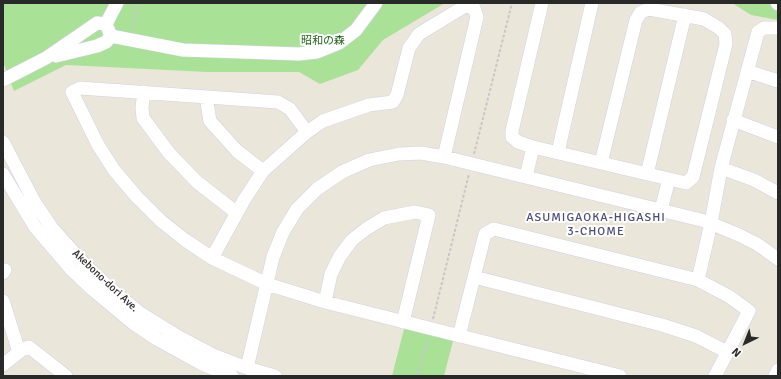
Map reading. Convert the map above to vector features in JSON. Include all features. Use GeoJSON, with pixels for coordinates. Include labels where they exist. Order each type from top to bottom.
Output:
{"type":"FeatureCollection","features":[{"type":"Feature","properties":{"kind":"street"},"geometry":{"type":"LineString","coordinates":[[106,24],[117,3]]}},
{"type":"Feature","properties":{"kind":"street"},"geometry":{"type":"LineString","coordinates":[[111,36],[183,50],[299,54],[317,52],[339,43],[356,30],[376,3]]}},
{"type":"Feature","properties":{"kind":"street"},"geometry":{"type":"LineString","coordinates":[[542,3],[512,131],[512,137],[518,142],[601,163],[686,183],[693,177],[726,44],[725,34],[719,28],[704,19],[685,14],[649,9],[641,12],[636,20],[601,163]]}},
{"type":"Feature","properties":{"kind":"street"},"geometry":{"type":"LineString","coordinates":[[558,152],[592,3]]}},
{"type":"Feature","properties":{"kind":"street"},"geometry":{"type":"LineString","coordinates":[[212,258],[263,171],[307,132],[323,120],[343,112],[393,102],[397,95],[410,48],[419,34],[466,6],[474,8],[477,17],[444,157]]}},
{"type":"Feature","properties":{"kind":"street"},"geometry":{"type":"LineString","coordinates":[[647,174],[685,14]]}},
{"type":"Feature","properties":{"kind":"street"},"geometry":{"type":"LineString","coordinates":[[3,80],[46,58],[97,22],[106,24]]}},
{"type":"Feature","properties":{"kind":"street"},"geometry":{"type":"LineString","coordinates":[[106,24],[111,36]]}},
{"type":"Feature","properties":{"kind":"street"},"geometry":{"type":"LineString","coordinates":[[698,280],[711,224],[721,168],[758,32],[764,28],[778,28]]}},
{"type":"Feature","properties":{"kind":"street"},"geometry":{"type":"LineString","coordinates":[[46,58],[97,46],[106,42],[111,36]]}},
{"type":"Feature","properties":{"kind":"street"},"geometry":{"type":"LineString","coordinates":[[747,70],[778,81]]}},
{"type":"Feature","properties":{"kind":"street"},"geometry":{"type":"LineString","coordinates":[[307,132],[290,109],[282,103],[80,88],[72,92],[98,145],[114,170],[136,196],[161,221],[185,240],[212,258],[267,284],[325,302],[620,376]]}},
{"type":"Feature","properties":{"kind":"street"},"geometry":{"type":"LineString","coordinates":[[144,92],[142,107],[143,118],[169,153],[197,182],[237,213]]}},
{"type":"Feature","properties":{"kind":"street"},"geometry":{"type":"LineString","coordinates":[[206,97],[210,121],[237,152],[263,171]]}},
{"type":"Feature","properties":{"kind":"street"},"geometry":{"type":"LineString","coordinates":[[733,120],[778,137]]}},
{"type":"Feature","properties":{"kind":"street","name":"Akebono-dori Ave."},"geometry":{"type":"LineString","coordinates":[[3,142],[19,175],[48,222],[77,256],[112,290],[140,313],[179,337],[213,355],[247,368],[275,376]]}},
{"type":"Feature","properties":{"kind":"street"},"geometry":{"type":"LineString","coordinates":[[526,177],[534,146]]}},
{"type":"Feature","properties":{"kind":"street"},"geometry":{"type":"LineString","coordinates":[[247,368],[273,257],[283,232],[297,209],[317,189],[342,172],[369,160],[399,154],[421,153],[444,157],[662,210],[711,224],[758,244],[778,259]]}},
{"type":"Feature","properties":{"kind":"street"},"geometry":{"type":"LineString","coordinates":[[721,168],[754,180],[778,193]]}},
{"type":"Feature","properties":{"kind":"street","name":"Akebono-dori Ave."},"geometry":{"type":"LineString","coordinates":[[3,174],[35,227],[71,269],[92,289],[134,324],[157,339],[204,365],[232,376]]}},
{"type":"Feature","properties":{"kind":"street"},"geometry":{"type":"LineString","coordinates":[[662,210],[669,179]]}},
{"type":"Feature","properties":{"kind":"street"},"geometry":{"type":"LineString","coordinates":[[325,302],[331,274],[340,256],[352,240],[384,218],[415,212],[429,215],[403,322]]}},
{"type":"Feature","properties":{"kind":"street"},"geometry":{"type":"LineString","coordinates":[[459,336],[485,234],[494,229],[698,280],[730,296],[749,311],[716,376]]}},
{"type":"Feature","properties":{"kind":"street"},"geometry":{"type":"LineString","coordinates":[[474,277],[662,325],[696,336],[727,352]]}},
{"type":"Feature","properties":{"kind":"street"},"geometry":{"type":"LineString","coordinates":[[3,301],[19,352]]}},
{"type":"Feature","properties":{"kind":"street"},"geometry":{"type":"LineString","coordinates":[[3,365],[29,346],[66,376]]}},
{"type":"Feature","properties":{"kind":"street"},"geometry":{"type":"LineString","coordinates":[[775,376],[778,370]]}},
{"type":"Feature","properties":{"kind":"path"},"geometry":{"type":"LineString","coordinates":[[130,40],[137,3]]}},
{"type":"Feature","properties":{"kind":"path"},"geometry":{"type":"LineString","coordinates":[[417,376],[431,329],[512,3]]}},
{"type":"Feature","properties":{"kind":"green space","name":"昭和の森"},"geometry":{"type":"Polygon","coordinates":[[[3,3],[445,3],[383,40],[358,70],[320,84],[299,72],[207,72],[66,65],[14,91],[3,62],[3,3]]]}},
{"type":"Feature","properties":{"kind":"green space"},"geometry":{"type":"Polygon","coordinates":[[[732,3],[778,3],[778,20],[751,15],[732,3]]]}},
{"type":"Feature","properties":{"kind":"green space"},"geometry":{"type":"Polygon","coordinates":[[[405,325],[454,337],[444,376],[392,376],[405,325]]]}},
{"type":"Feature","properties":{"kind":"district","name":"ASUMIGAOKA-HIGASHI 3-CHOME"},"geometry":{"type":"Point","coordinates":[596,225]}}]}
